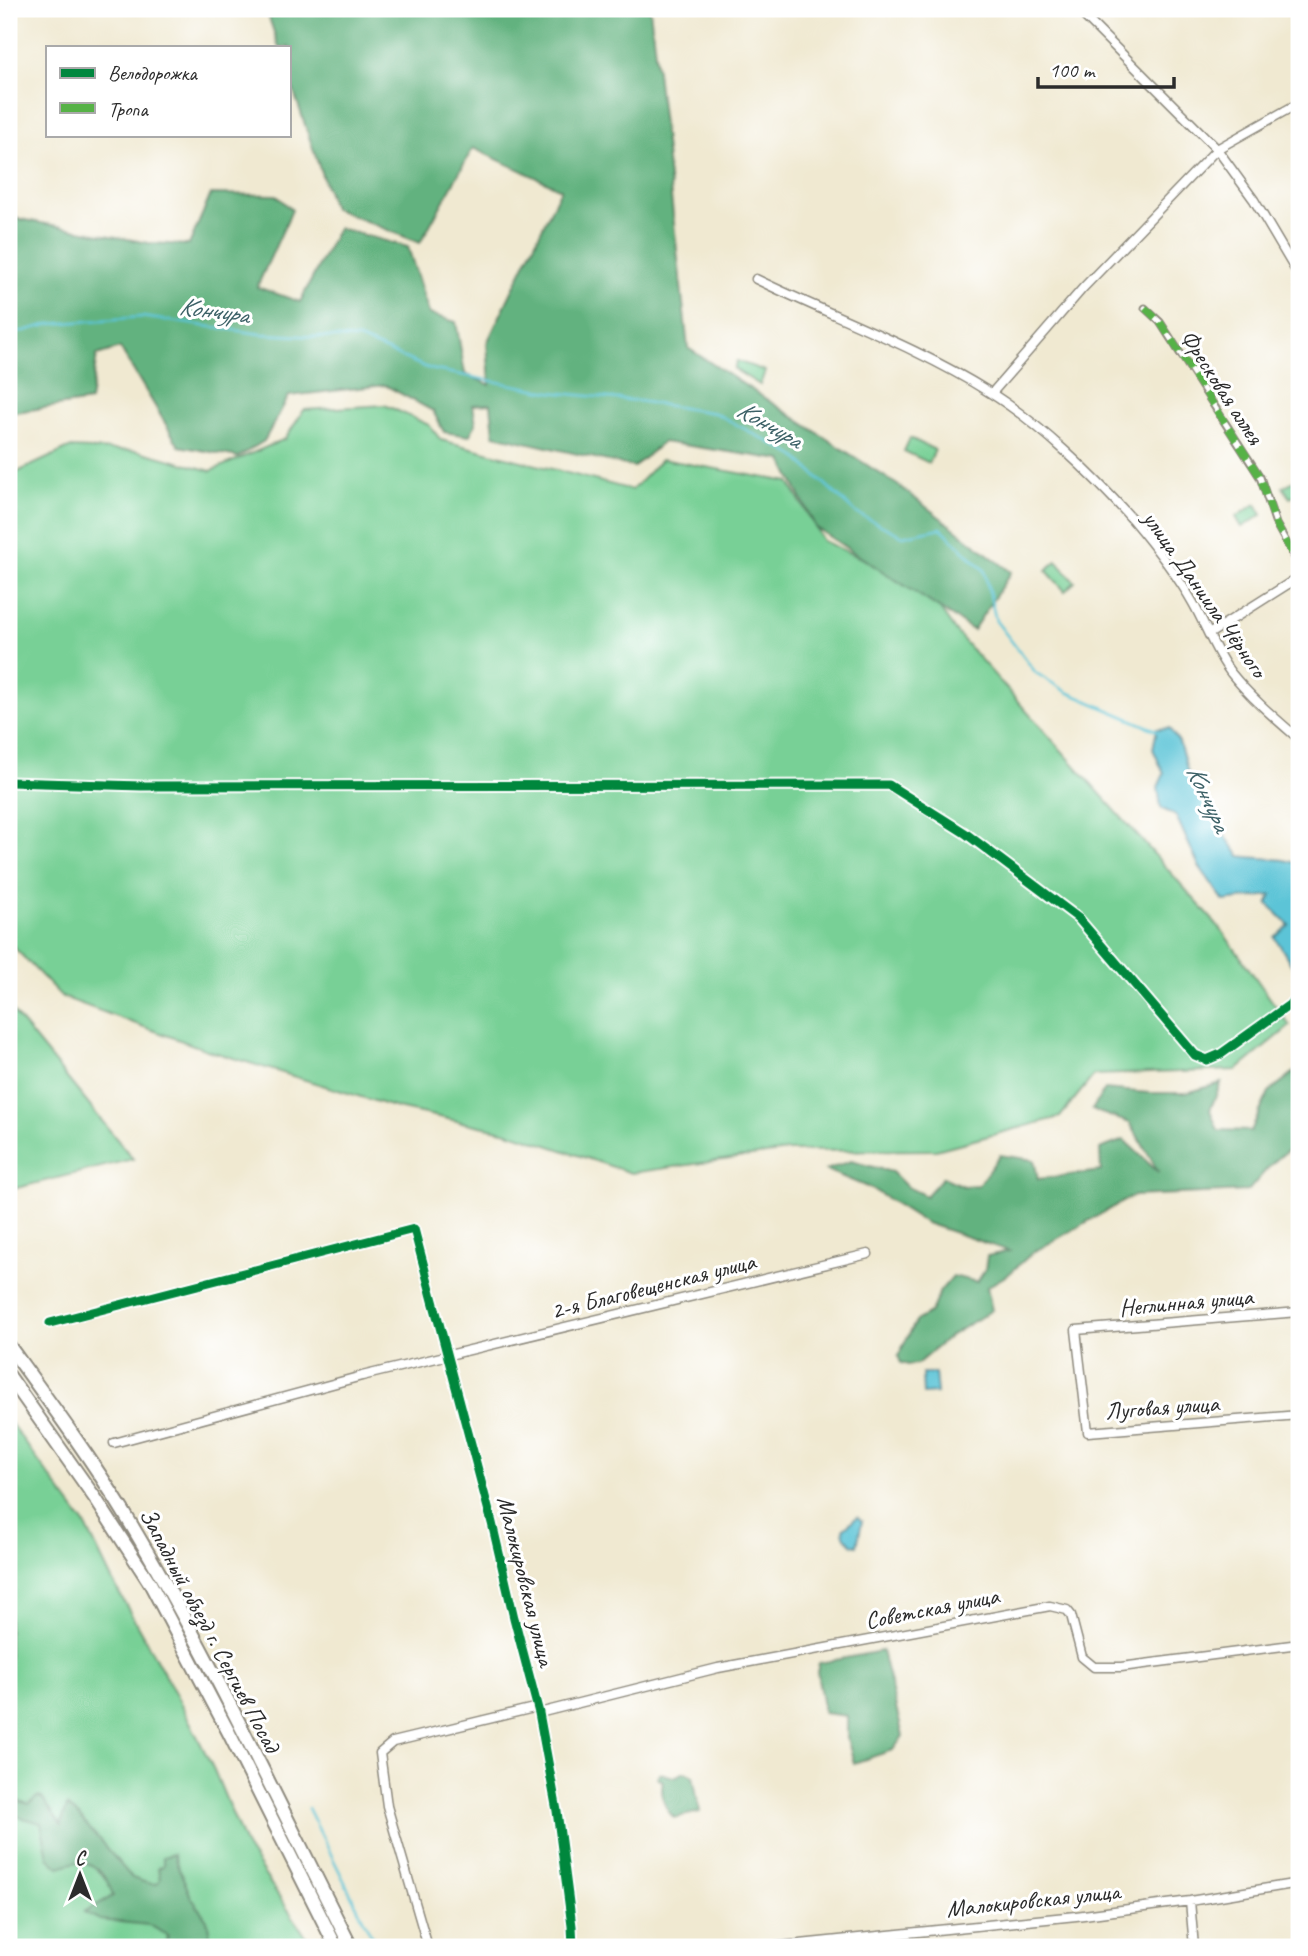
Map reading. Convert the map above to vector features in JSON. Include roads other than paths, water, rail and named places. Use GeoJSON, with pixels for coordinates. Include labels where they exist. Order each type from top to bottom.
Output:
{"type":"FeatureCollection","features":[{"type":"Feature","properties":{"kind":"main road","name":"Западный объезд г. Сергиев Посад"},"geometry":{"type":"LineString","coordinates":[[9,1346],[75,1437],[123,1512],[179,1610],[351,1947]]}},
{"type":"Feature","properties":{"kind":"main road","name":"Западный объезд г. Сергиев Посад"},"geometry":{"type":"LineString","coordinates":[[9,1376],[95,1498],[150,1583],[229,1733],[335,1947]]}},
{"type":"Feature","properties":{"kind":"street"},"geometry":{"type":"LineString","coordinates":[[1077,9],[1217,149],[1254,200],[1299,276]]}},
{"type":"Feature","properties":{"kind":"street"},"geometry":{"type":"LineString","coordinates":[[992,393],[1083,288],[1217,149],[1299,103]]}},
{"type":"Feature","properties":{"kind":"street","name":"улица Даниила Чёрного"},"geometry":{"type":"LineString","coordinates":[[756,279],[945,366],[992,393],[1070,456],[1130,517],[1155,548],[1193,602],[1231,672],[1270,714],[1299,740]]}},
{"type":"Feature","properties":{"kind":"street","name":"Фресковая аллея"},"geometry":{"type":"LineString","coordinates":[[1145,308],[1160,322],[1260,477],[1276,524],[1299,565]]}},
{"type":"Feature","properties":{"kind":"street"},"geometry":{"type":"LineString","coordinates":[[1209,634],[1299,577]]}},
{"type":"Feature","properties":{"kind":"street"},"geometry":{"type":"LineString","coordinates":[[9,782],[141,786],[889,785],[965,833],[1078,918],[1195,1055],[1207,1060],[1221,1054],[1299,998]]}},
{"type":"Feature","properties":{"kind":"street","name":"Малокировская улица"},"geometry":{"type":"LineString","coordinates":[[50,1323],[414,1229],[538,1710],[557,1811],[573,1947]]}},
{"type":"Feature","properties":{"kind":"street","name":"2-я Благовещенская улица"},"geometry":{"type":"LineString","coordinates":[[114,1443],[362,1376],[868,1254]]}},
{"type":"Feature","properties":{"kind":"street","name":"Неглинная улица"},"geometry":{"type":"LineString","coordinates":[[1076,1330],[1299,1312]]}},
{"type":"Feature","properties":{"kind":"street","name":"Луговая улица"},"geometry":{"type":"LineString","coordinates":[[1076,1330],[1088,1432],[1299,1415]]}},
{"type":"Feature","properties":{"kind":"street","name":"Советская улица"},"geometry":{"type":"LineString","coordinates":[[428,1947],[387,1806],[380,1753],[393,1742],[718,1668],[1050,1606],[1067,1610],[1075,1620],[1083,1657],[1094,1667],[1121,1667],[1299,1644]]}},
{"type":"Feature","properties":{"kind":"street","name":"Малокировская улица"},"geometry":{"type":"LineString","coordinates":[[770,1947],[1076,1916],[1299,1883]]}},
{"type":"Feature","properties":{"kind":"street"},"geometry":{"type":"LineString","coordinates":[[1190,1901],[1194,1947]]}},
{"type":"Feature","properties":{"kind":"water"},"geometry":{"type":"Polygon","coordinates":[[[1169,728],[1179,742],[1190,779],[1207,800],[1218,826],[1240,856],[1280,859],[1299,865],[1299,972],[1295,971],[1275,937],[1289,925],[1268,904],[1272,895],[1224,901],[1199,866],[1176,816],[1161,808],[1158,787],[1164,774],[1153,749],[1157,729],[1169,728]]]}},
{"type":"Feature","properties":{"kind":"water"},"geometry":{"type":"Polygon","coordinates":[[[922,1373],[935,1373],[937,1393],[923,1394],[922,1373]]]}},
{"type":"Feature","properties":{"kind":"water"},"geometry":{"type":"Polygon","coordinates":[[[857,1517],[862,1521],[857,1546],[852,1545],[843,1529],[857,1517]]]}},
{"type":"Feature","properties":{"kind":"waterway","name":"Кончура"},"geometry":{"type":"LineString","coordinates":[[9,335],[50,324],[142,317],[261,334],[359,339],[430,369],[550,392],[638,401],[715,413],[795,456],[856,513],[903,536],[941,528],[984,570],[996,621],[1036,673],[1067,692],[1158,731]]}},
{"type":"Feature","properties":{"kind":"waterway"},"geometry":{"type":"LineString","coordinates":[[308,1808],[377,1947]]}}]}
